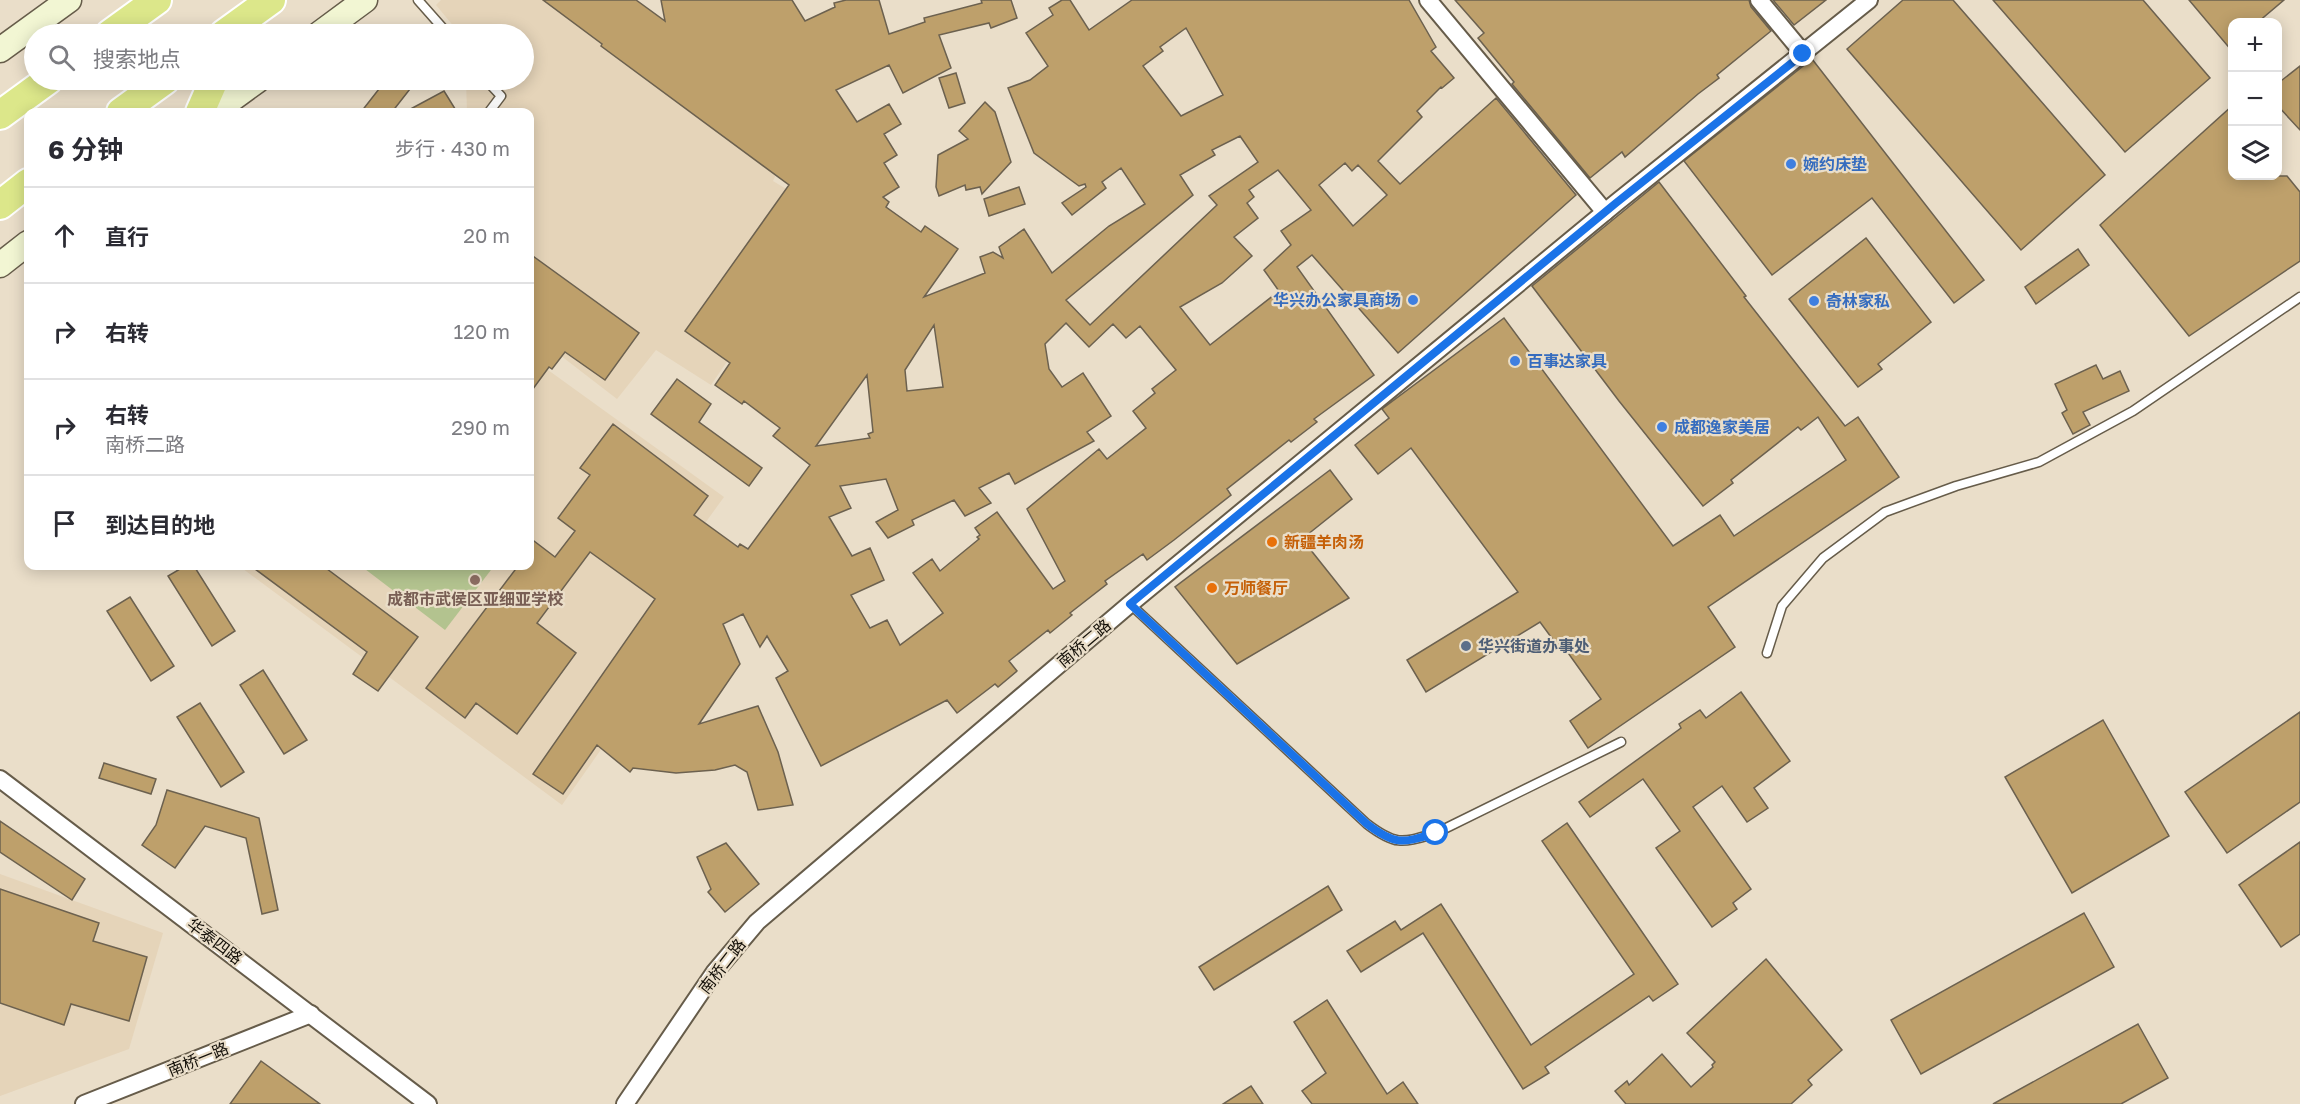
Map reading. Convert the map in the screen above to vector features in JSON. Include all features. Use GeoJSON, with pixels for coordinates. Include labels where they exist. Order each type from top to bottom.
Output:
{"type":"FeatureCollection","features":[{"type":"Feature","properties":{"kind":"highway"},"geometry":{"type":"LineString","coordinates":[[124,24],[157,0]]}},
{"type":"Feature","properties":{"kind":"highway"},"geometry":{"type":"LineString","coordinates":[[241,24],[271,0]]}},
{"type":"Feature","properties":{"kind":"highway"},"geometry":{"type":"LineString","coordinates":[[0,115],[34,90]]}},
{"type":"Feature","properties":{"kind":"highway"},"geometry":{"type":"LineString","coordinates":[[127,108],[152,90]]}},
{"type":"Feature","properties":{"kind":"highway"},"geometry":{"type":"LineString","coordinates":[[0,205],[24,186]]}},
{"type":"Feature","properties":{"kind":"main road"},"geometry":{"type":"LineString","coordinates":[[36,24],[69,0]]}},
{"type":"Feature","properties":{"kind":"main road"},"geometry":{"type":"LineString","coordinates":[[333,24],[365,0]]}},
{"type":"Feature","properties":{"kind":"main road"},"geometry":{"type":"LineString","coordinates":[[0,50],[24,33]]}},
{"type":"Feature","properties":{"kind":"main road"},"geometry":{"type":"LineString","coordinates":[[217,104],[241,90]]}},
{"type":"Feature","properties":{"kind":"main road"},"geometry":{"type":"LineString","coordinates":[[0,266],[24,246]]}},
{"type":"Feature","properties":{"kind":"street"},"geometry":{"type":"LineString","coordinates":[[1428,0],[1605,212]]}},
{"type":"Feature","properties":{"kind":"street"},"geometry":{"type":"LineString","coordinates":[[1759,0],[1803,54]]}},
{"type":"Feature","properties":{"kind":"street","name":"南桥二路"},"geometry":{"type":"LineString","coordinates":[[625,1104],[714,973],[757,922],[1130,604],[1605,212],[1869,0]]}},
{"type":"Feature","properties":{"kind":"street","name":"华泰四路"},"geometry":{"type":"LineString","coordinates":[[0,779],[428,1104]]}},
{"type":"Feature","properties":{"kind":"street","name":"南桥一路"},"geometry":{"type":"LineString","coordinates":[[84,1104],[311,1014]]}},
{"type":"Feature","properties":{"kind":"lane"},"geometry":{"type":"LineString","coordinates":[[418,0],[439,24]]}},
{"type":"Feature","properties":{"kind":"lane"},"geometry":{"type":"LineString","coordinates":[[492,108],[501,96],[495,90]]}},
{"type":"Feature","properties":{"kind":"lane"},"geometry":{"type":"LineString","coordinates":[[1767,653],[1782,606],[1823,558],[1885,512],[1956,486],[2039,462],[2133,411],[2300,297]]}},
{"type":"Feature","properties":{"kind":"lane"},"geometry":{"type":"LineString","coordinates":[[1130,604],[1367,824],[1384,836],[1406,842],[1436,833],[1621,742]]}},
{"type":"Feature","properties":{"kind":"shaded area"},"geometry":{"type":"Polygon","coordinates":[[[441,0],[610,0],[795,134],[773,181],[828,214],[711,385],[656,350],[617,399],[534,335],[534,108],[467,108],[466,90],[534,90],[534,24],[452,24],[436,5],[441,0]]]}},
{"type":"Feature","properties":{"kind":"shaded area","name":"成都市武侯区亚细亚学校"},"geometry":{"type":"Polygon","coordinates":[[[534,360],[724,497],[674,566],[711,593],[562,805],[244,570],[534,570],[534,360]]]}},
{"type":"Feature","properties":{"kind":"shaded area"},"geometry":{"type":"Polygon","coordinates":[[[0,874],[163,933],[129,1049],[0,1096],[0,874]]]}},
{"type":"Feature","properties":{"kind":"green space"},"geometry":{"type":"Polygon","coordinates":[[[366,570],[491,570],[445,630],[366,570]]]}},
{"type":"Feature","properties":{"kind":"building"},"geometry":{"type":"Polygon","coordinates":[[[543,0],[636,0],[665,21],[661,0],[792,0],[805,21],[835,7],[834,3],[846,0],[879,0],[889,34],[925,22],[924,18],[982,3],[981,0],[1011,0],[1017,18],[991,28],[989,23],[939,35],[951,68],[903,93],[889,65],[836,90],[857,122],[889,104],[901,124],[884,134],[897,155],[884,163],[899,187],[883,197],[889,202],[886,207],[921,232],[925,226],[958,249],[924,297],[985,273],[980,257],[993,252],[1003,258],[999,247],[1024,229],[1052,273],[1109,226],[1145,204],[1121,168],[1102,182],[1106,188],[1072,215],[1062,203],[1086,187],[1085,184],[1079,186],[1034,153],[1008,88],[1030,80],[1048,66],[1026,33],[1053,15],[1049,8],[1062,0],[1070,0],[1089,30],[1132,0],[1409,0],[1436,47],[1431,51],[1454,78],[1441,87],[1417,111],[1422,117],[1378,161],[1400,184],[1496,98],[1576,195],[1398,353],[1312,255],[1297,267],[1374,375],[1314,419],[1317,422],[1291,442],[1289,440],[1227,489],[1231,495],[1174,540],[1147,560],[1143,554],[1105,581],[1107,584],[1070,613],[1072,615],[1050,633],[1048,630],[1009,661],[1017,671],[998,687],[995,684],[957,713],[947,700],[821,766],[776,678],[788,671],[767,636],[760,647],[743,614],[723,624],[740,664],[699,724],[758,706],[778,752],[793,805],[758,810],[747,772],[735,765],[715,770],[676,773],[633,768],[630,772],[597,745],[563,794],[533,774],[655,599],[590,552],[537,623],[576,653],[517,734],[476,703],[465,718],[426,688],[515,570],[534,570],[534,541],[555,557],[575,531],[558,518],[590,475],[580,468],[613,424],[708,496],[694,515],[738,547],[740,544],[748,549],[810,465],[773,436],[780,428],[744,401],[742,404],[715,385],[730,363],[685,331],[789,185],[601,46],[602,44],[543,0]],[[1186,28],[1160,47],[1163,51],[1143,66],[1181,116],[1223,95],[1186,28]],[[1240,136],[1212,150],[1215,155],[1180,175],[1193,195],[1066,300],[1090,325],[1217,205],[1209,196],[1258,162],[1240,136]],[[1345,163],[1319,185],[1353,226],[1387,195],[1358,165],[1352,171],[1345,163]],[[1278,170],[1249,190],[1254,197],[1247,203],[1258,218],[1234,237],[1252,256],[1222,283],[1180,307],[1210,345],[1279,291],[1264,270],[1291,245],[1281,231],[1311,210],[1278,170]],[[1066,323],[1045,344],[1049,369],[1062,387],[1083,373],[1111,416],[1087,432],[1094,441],[1015,484],[1009,473],[979,488],[991,503],[965,516],[954,500],[912,520],[914,525],[888,538],[876,522],[898,510],[886,479],[840,486],[851,508],[829,517],[852,556],[870,548],[884,580],[851,595],[870,628],[887,620],[900,645],[943,613],[913,573],[932,559],[940,571],[979,539],[977,537],[980,535],[975,528],[997,512],[1053,589],[1065,581],[1027,509],[1099,449],[1107,459],[1146,428],[1133,411],[1155,393],[1152,389],[1176,370],[1140,326],[1126,338],[1113,324],[1089,347],[1066,323]],[[934,325],[905,370],[907,391],[943,387],[934,325]],[[867,375],[816,446],[870,438],[868,434],[873,432],[867,375]]]}},
{"type":"Feature","properties":{"kind":"building"},"geometry":{"type":"Polygon","coordinates":[[[1455,0],[1749,0],[1751,7],[1771,31],[1717,75],[1719,78],[1625,157],[1622,152],[1590,178],[1512,84],[1514,82],[1478,38],[1484,33],[1455,0]]]}},
{"type":"Feature","properties":{"kind":"building"},"geometry":{"type":"Polygon","coordinates":[[[1773,0],[1826,0],[1794,25],[1773,0]]]}},
{"type":"Feature","properties":{"kind":"building"},"geometry":{"type":"Polygon","coordinates":[[[1903,0],[1953,0],[2105,175],[2021,250],[1847,49],[1903,0]]]}},
{"type":"Feature","properties":{"kind":"building"},"geometry":{"type":"Polygon","coordinates":[[[1993,0],[2143,0],[2210,78],[2125,152],[1993,0]]]}},
{"type":"Feature","properties":{"kind":"building"},"geometry":{"type":"Polygon","coordinates":[[[2189,0],[2284,0],[2263,18],[2228,18],[2228,46],[2189,0]]]}},
{"type":"Feature","properties":{"kind":"building"},"geometry":{"type":"Polygon","coordinates":[[[1812,59],[1984,280],[1954,303],[1872,198],[1772,275],[1684,161],[1812,59]]]}},
{"type":"Feature","properties":{"kind":"building"},"geometry":{"type":"Polygon","coordinates":[[[2300,66],[2300,130],[2282,110],[2282,80],[2300,66]]]}},
{"type":"Feature","properties":{"kind":"building"},"geometry":{"type":"Polygon","coordinates":[[[956,73],[965,103],[949,108],[939,78],[956,73]]]}},
{"type":"Feature","properties":{"kind":"building"},"geometry":{"type":"Polygon","coordinates":[[[378,90],[409,90],[395,108],[364,108],[378,90]]]}},
{"type":"Feature","properties":{"kind":"building"},"geometry":{"type":"Polygon","coordinates":[[[444,91],[455,108],[412,108],[444,91]]]}},
{"type":"Feature","properties":{"kind":"building"},"geometry":{"type":"Polygon","coordinates":[[[985,102],[995,112],[1011,162],[982,194],[980,187],[966,190],[965,185],[939,196],[936,187],[938,155],[968,139],[959,131],[985,102]]]}},
{"type":"Feature","properties":{"kind":"building"},"geometry":{"type":"Polygon","coordinates":[[[2228,110],[2228,180],[2282,180],[2282,176],[2287,176],[2300,192],[2300,261],[2189,336],[2100,225],[2228,110]]]}},
{"type":"Feature","properties":{"kind":"building"},"geometry":{"type":"Polygon","coordinates":[[[1659,182],[1746,296],[1744,297],[1845,426],[1858,417],[1899,477],[1708,607],[1735,647],[1588,748],[1570,721],[1601,699],[1566,650],[1562,652],[1540,622],[1426,692],[1407,660],[1518,592],[1411,448],[1378,474],[1355,445],[1389,418],[1382,409],[1504,318],[1673,546],[1720,515],[1734,536],[1846,460],[1818,417],[1801,430],[1798,427],[1731,480],[1733,483],[1703,506],[1619,401],[1532,286],[1659,182]]]}},
{"type":"Feature","properties":{"kind":"building"},"geometry":{"type":"Polygon","coordinates":[[[1019,187],[1025,204],[989,216],[984,199],[1019,187]]]}},
{"type":"Feature","properties":{"kind":"building"},"geometry":{"type":"Polygon","coordinates":[[[1866,238],[1931,322],[1878,364],[1882,369],[1858,387],[1789,299],[1866,238]]]}},
{"type":"Feature","properties":{"kind":"building"},"geometry":{"type":"Polygon","coordinates":[[[2078,249],[2089,265],[2036,304],[2025,287],[2078,249]]]}},
{"type":"Feature","properties":{"kind":"building"},"geometry":{"type":"Polygon","coordinates":[[[534,257],[639,333],[605,380],[565,352],[552,369],[549,367],[534,388],[534,257]]]}},
{"type":"Feature","properties":{"kind":"building"},"geometry":{"type":"Polygon","coordinates":[[[2096,365],[2103,379],[2120,371],[2129,391],[2083,412],[2090,425],[2073,434],[2062,413],[2067,410],[2055,384],[2096,365]]]}},
{"type":"Feature","properties":{"kind":"building"},"geometry":{"type":"Polygon","coordinates":[[[677,379],[711,404],[699,422],[762,468],[749,486],[651,414],[677,379]]]}},
{"type":"Feature","properties":{"kind":"building"},"geometry":{"type":"Polygon","coordinates":[[[1330,470],[1352,499],[1302,539],[1349,598],[1237,664],[1175,587],[1330,470]]]}},
{"type":"Feature","properties":{"kind":"building"},"geometry":{"type":"Polygon","coordinates":[[[178,570],[197,570],[235,631],[212,646],[168,576],[178,570]]]}},
{"type":"Feature","properties":{"kind":"building"},"geometry":{"type":"Polygon","coordinates":[[[256,570],[328,570],[418,637],[378,691],[353,674],[367,652],[256,570]]]}},
{"type":"Feature","properties":{"kind":"building"},"geometry":{"type":"Polygon","coordinates":[[[130,597],[174,666],[151,681],[107,611],[130,597]]]}},
{"type":"Feature","properties":{"kind":"building"},"geometry":{"type":"Polygon","coordinates":[[[263,670],[307,740],[284,754],[240,685],[263,670]]]}},
{"type":"Feature","properties":{"kind":"building"},"geometry":{"type":"Polygon","coordinates":[[[1741,692],[1790,761],[1754,788],[1768,808],[1747,822],[1722,786],[1693,807],[1751,889],[1733,903],[1737,909],[1712,927],[1656,848],[1680,831],[1643,779],[1590,817],[1579,802],[1681,728],[1679,724],[1700,710],[1706,718],[1741,692]]]}},
{"type":"Feature","properties":{"kind":"building"},"geometry":{"type":"Polygon","coordinates":[[[200,703],[244,772],[221,787],[177,717],[200,703]]]}},
{"type":"Feature","properties":{"kind":"building"},"geometry":{"type":"Polygon","coordinates":[[[2300,712],[2300,802],[2227,853],[2185,792],[2300,712]]]}},
{"type":"Feature","properties":{"kind":"building"},"geometry":{"type":"Polygon","coordinates":[[[2103,720],[2169,836],[2072,893],[2005,777],[2103,720]]]}},
{"type":"Feature","properties":{"kind":"building"},"geometry":{"type":"Polygon","coordinates":[[[104,763],[156,779],[151,794],[99,778],[104,763]]]}},
{"type":"Feature","properties":{"kind":"building"},"geometry":{"type":"Polygon","coordinates":[[[167,790],[259,818],[278,910],[262,914],[246,838],[205,826],[175,868],[142,845],[156,825],[167,790]]]}},
{"type":"Feature","properties":{"kind":"building"},"geometry":{"type":"Polygon","coordinates":[[[0,821],[85,879],[72,900],[0,852],[0,821]]]}},
{"type":"Feature","properties":{"kind":"building"},"geometry":{"type":"Polygon","coordinates":[[[1567,823],[1678,984],[1653,1001],[1649,996],[1545,1067],[1549,1073],[1523,1089],[1423,933],[1361,972],[1347,951],[1395,921],[1401,930],[1441,904],[1531,1045],[1634,974],[1542,841],[1567,823]]]}},
{"type":"Feature","properties":{"kind":"building"},"geometry":{"type":"Polygon","coordinates":[[[2300,842],[2300,934],[2281,947],[2239,885],[2300,842]]]}},
{"type":"Feature","properties":{"kind":"building"},"geometry":{"type":"Polygon","coordinates":[[[726,843],[759,884],[725,912],[708,892],[711,889],[697,857],[726,843]]]}},
{"type":"Feature","properties":{"kind":"building"},"geometry":{"type":"Polygon","coordinates":[[[1328,886],[1342,910],[1214,990],[1199,967],[1328,886]]]}},
{"type":"Feature","properties":{"kind":"building"},"geometry":{"type":"Polygon","coordinates":[[[0,889],[99,923],[93,941],[147,957],[129,1021],[71,1004],[64,1025],[0,1003],[0,889]]]}},
{"type":"Feature","properties":{"kind":"building"},"geometry":{"type":"Polygon","coordinates":[[[2084,913],[2114,967],[1921,1074],[1891,1020],[2084,913]]]}},
{"type":"Feature","properties":{"kind":"building"},"geometry":{"type":"Polygon","coordinates":[[[1766,959],[1842,1050],[1808,1080],[1812,1085],[1791,1104],[1626,1104],[1615,1091],[1627,1081],[1629,1085],[1662,1054],[1691,1087],[1713,1067],[1715,1062],[1687,1033],[1766,959]]]}},
{"type":"Feature","properties":{"kind":"building"},"geometry":{"type":"Polygon","coordinates":[[[1327,1000],[1387,1094],[1403,1082],[1418,1104],[1312,1104],[1302,1091],[1326,1073],[1294,1022],[1327,1000]]]}},
{"type":"Feature","properties":{"kind":"building"},"geometry":{"type":"Polygon","coordinates":[[[2138,1024],[2168,1078],[2121,1104],[1993,1104],[2138,1024]]]}},
{"type":"Feature","properties":{"kind":"building"},"geometry":{"type":"Polygon","coordinates":[[[261,1061],[320,1104],[230,1104],[261,1061]]]}},
{"type":"Feature","properties":{"kind":"building"},"geometry":{"type":"Polygon","coordinates":[[[1251,1086],[1263,1104],[1223,1104],[1251,1086]]]}},
{"type":"Feature","properties":{"kind":"place","name":"婉约床垫"},"geometry":{"type":"Point","coordinates":[1791,164]}},
{"type":"Feature","properties":{"kind":"place","name":"华兴办公家具商场"},"geometry":{"type":"Point","coordinates":[1413,300]}},
{"type":"Feature","properties":{"kind":"place","name":"奇林家私"},"geometry":{"type":"Point","coordinates":[1814,301]}},
{"type":"Feature","properties":{"kind":"place","name":"百事达家具"},"geometry":{"type":"Point","coordinates":[1515,361]}},
{"type":"Feature","properties":{"kind":"place","name":"成都逸家美居"},"geometry":{"type":"Point","coordinates":[1662,427]}},
{"type":"Feature","properties":{"kind":"place","name":"新疆羊肉汤"},"geometry":{"type":"Point","coordinates":[1272,542]}},
{"type":"Feature","properties":{"kind":"place","name":"成都市武侯区亚细亚学校"},"geometry":{"type":"Point","coordinates":[475,580]}},
{"type":"Feature","properties":{"kind":"place","name":"万师餐厅"},"geometry":{"type":"Point","coordinates":[1212,588]}},
{"type":"Feature","properties":{"kind":"place","name":"华兴街道办事处"},"geometry":{"type":"Point","coordinates":[1466,646]}},
{"type":"Feature","properties":{"kind":"route"},"geometry":{"type":"LineString","coordinates":[[1436,833],[1406,842],[1384,836],[1367,824],[1130,604],[1616,203],[1803,54]]}}]}
